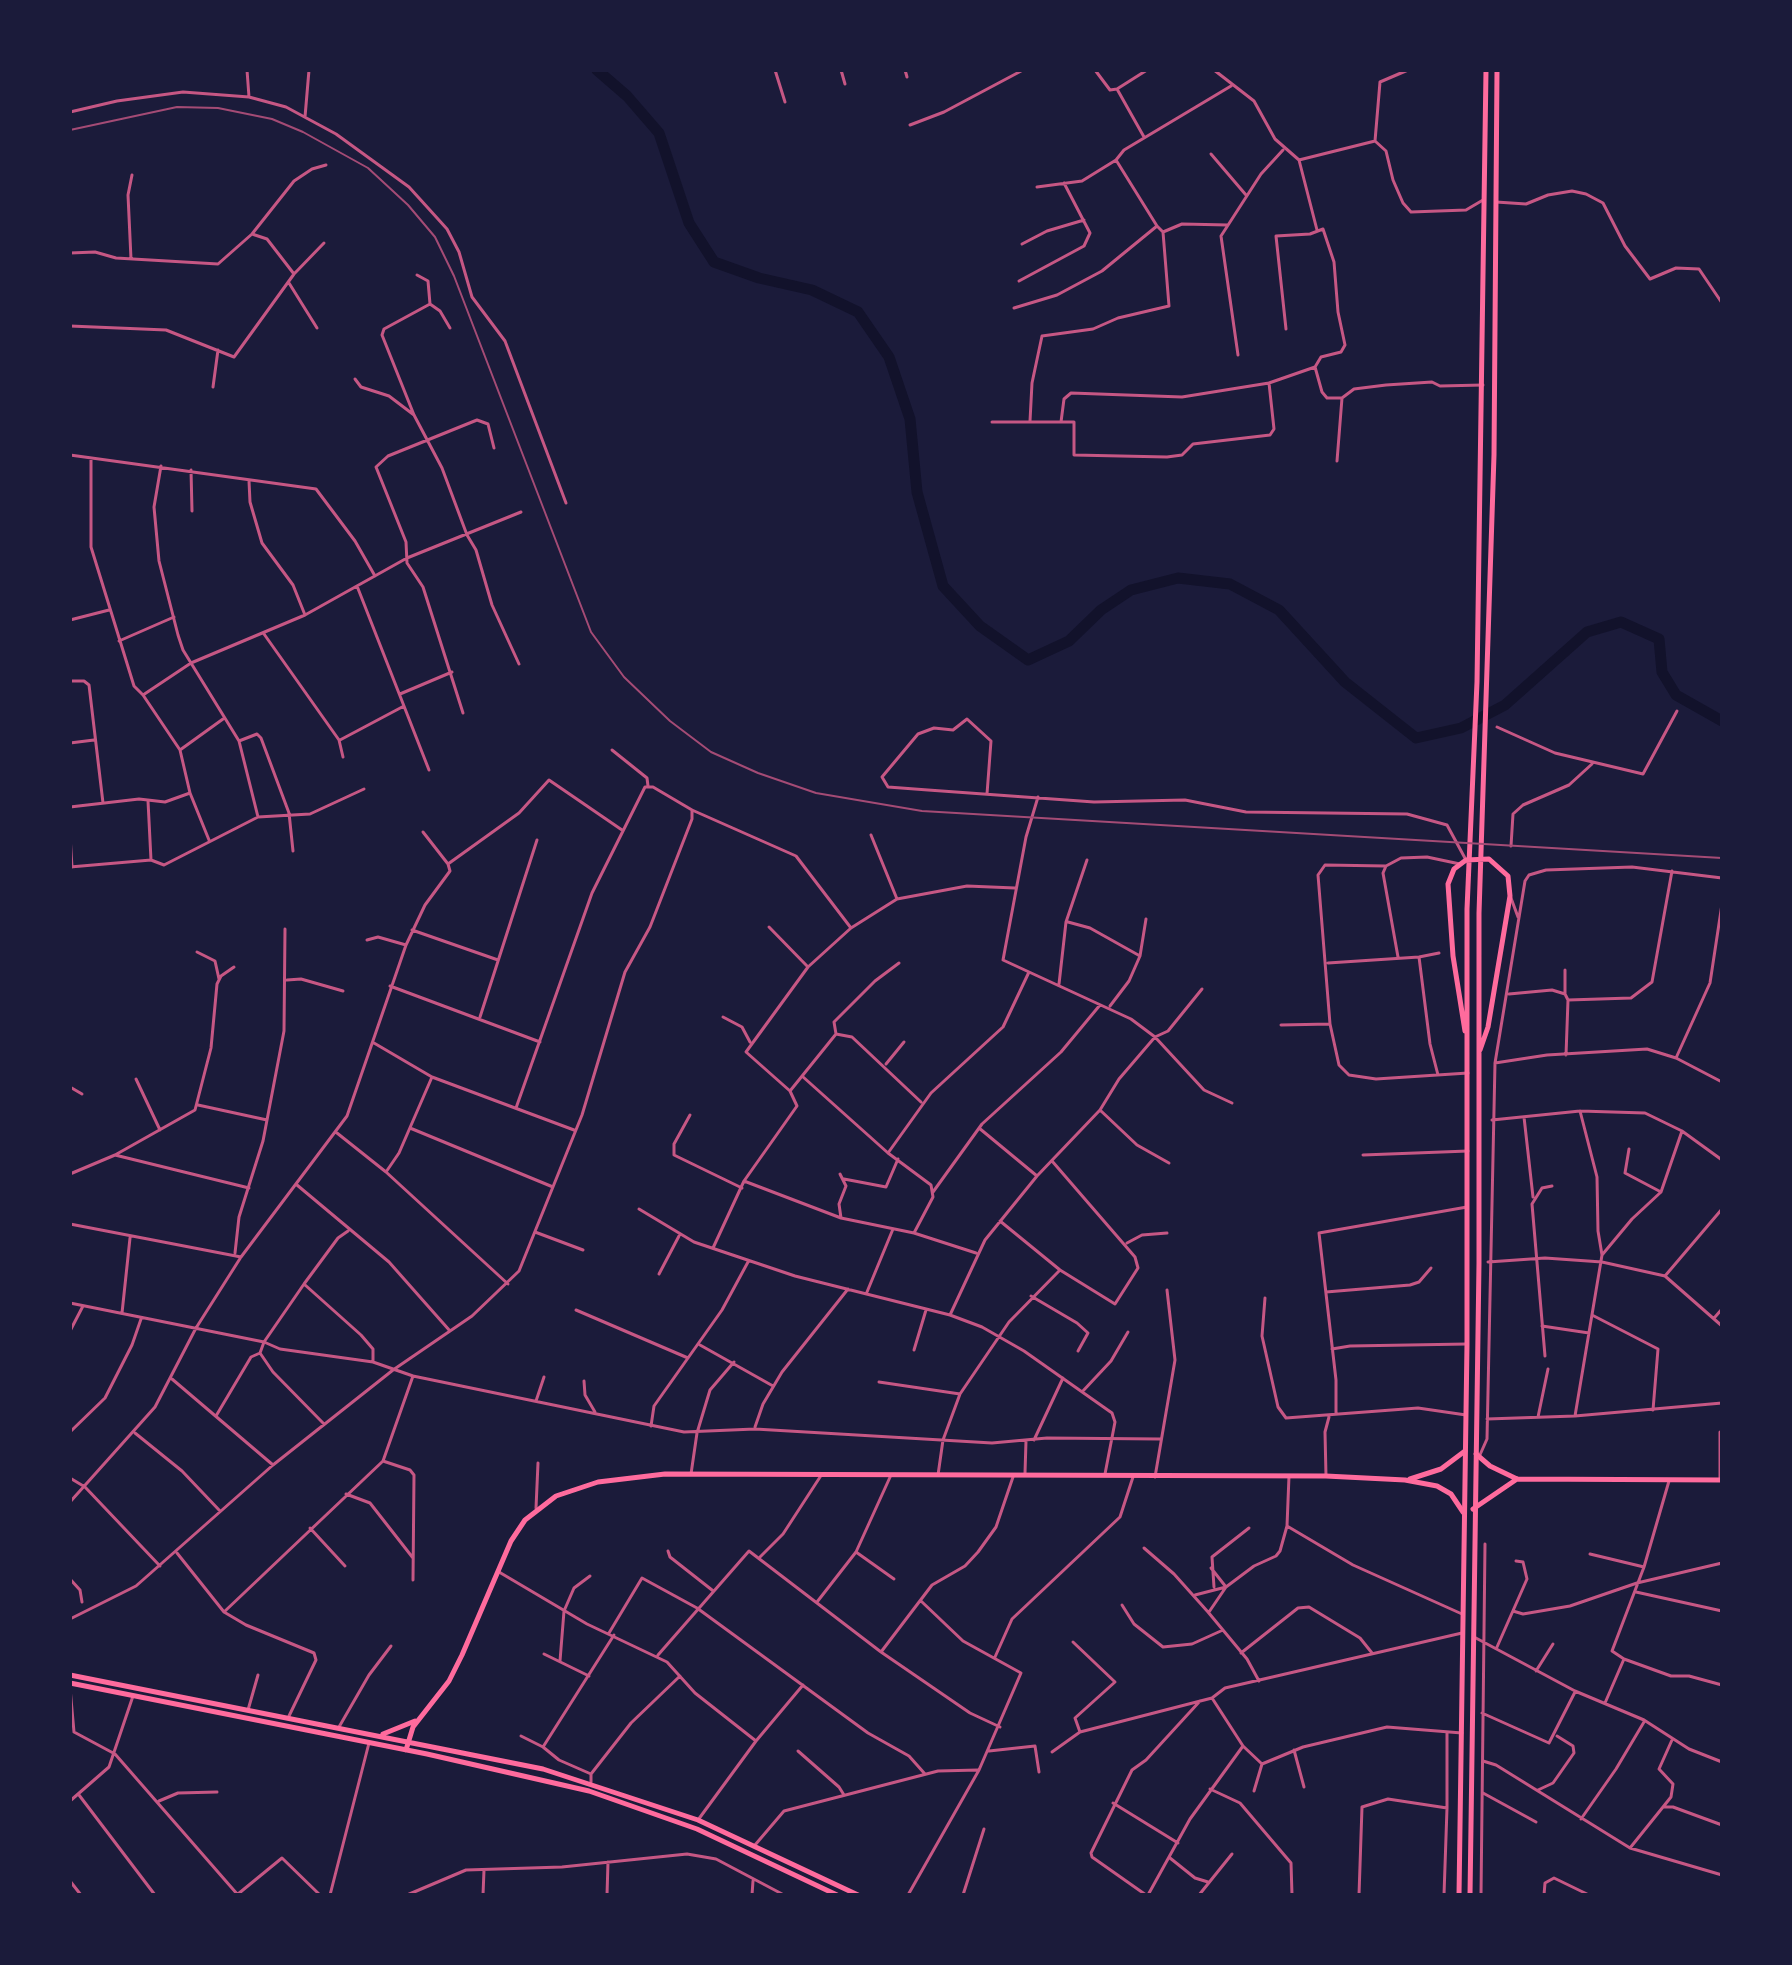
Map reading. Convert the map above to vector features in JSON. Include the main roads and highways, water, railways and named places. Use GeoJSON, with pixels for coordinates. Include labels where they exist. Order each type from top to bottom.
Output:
{"type":"FeatureCollection","features":[{"type":"Feature","properties":{"kind":"main road"},"geometry":{"type":"LineString","coordinates":[[1459,1895],[1467,1344],[1469,875],[1477,682],[1486,70]]}},
{"type":"Feature","properties":{"kind":"main road"},"geometry":{"type":"LineString","coordinates":[[1470,1895],[1473,1509],[1477,1455],[1480,875],[1494,455],[1497,70]]}},
{"type":"Feature","properties":{"kind":"main road"},"geometry":{"type":"LineString","coordinates":[[1468,1042],[1448,913],[1448,884],[1454,869],[1463,862],[1489,859],[1508,876],[1510,896],[1488,1027],[1478,1054]]}},
{"type":"Feature","properties":{"kind":"main road"},"geometry":{"type":"LineString","coordinates":[[1405,1480],[1441,1469],[1465,1451]]}},
{"type":"Feature","properties":{"kind":"main road"},"geometry":{"type":"LineString","coordinates":[[1477,1455],[1517,1479],[1721,1480]]}},
{"type":"Feature","properties":{"kind":"main road"},"geometry":{"type":"LineString","coordinates":[[406,1750],[419,1719],[449,1681],[511,1541],[536,1508],[574,1488],[598,1482],[626,1476],[691,1474],[1326,1476],[1405,1480],[1443,1489],[1463,1512]]}},
{"type":"Feature","properties":{"kind":"main road"},"geometry":{"type":"LineString","coordinates":[[1473,1509],[1517,1479]]}},
{"type":"Feature","properties":{"kind":"main road"},"geometry":{"type":"LineString","coordinates":[[70,1675],[507,1760],[591,1782],[717,1827],[858,1895]]}},
{"type":"Feature","properties":{"kind":"main road"},"geometry":{"type":"LineString","coordinates":[[70,1686],[406,1750],[589,1791],[714,1837],[824,1892],[837,1895]]}},
{"type":"Feature","properties":{"kind":"main road"},"geometry":{"type":"LineString","coordinates":[[374,1734],[395,1732],[419,1719]]}},
{"type":"Feature","properties":{"kind":"main road"},"geometry":{"type":"LineString","coordinates":[[714,1837],[717,1827]]}},
{"type":"Feature","properties":{"kind":"main road"},"geometry":{"type":"LineString","coordinates":[[1459,1879],[1470,1878]]}},
{"type":"Feature","properties":{"kind":"waterway"},"geometry":{"type":"LineString","coordinates":[[597,70],[627,96],[659,133],[689,223],[714,262],[759,278],[812,290],[858,312],[889,357],[910,419],[917,492],[943,586],[980,626],[1028,660],[1069,641],[1101,610],[1131,590],[1178,578],[1230,584],[1279,610],[1345,682],[1416,738],[1461,728],[1505,705],[1587,632],[1621,622],[1659,639],[1662,672],[1676,695],[1722,721]]}},
{"type":"Feature","properties":{"kind":"railway"},"geometry":{"type":"LineString","coordinates":[[70,130],[177,107],[218,108],[272,119],[303,132],[368,168],[408,205],[435,237],[454,276],[591,632],[624,677],[670,721],[711,752],[758,773],[816,793],[922,811],[1722,858]]}}]}
